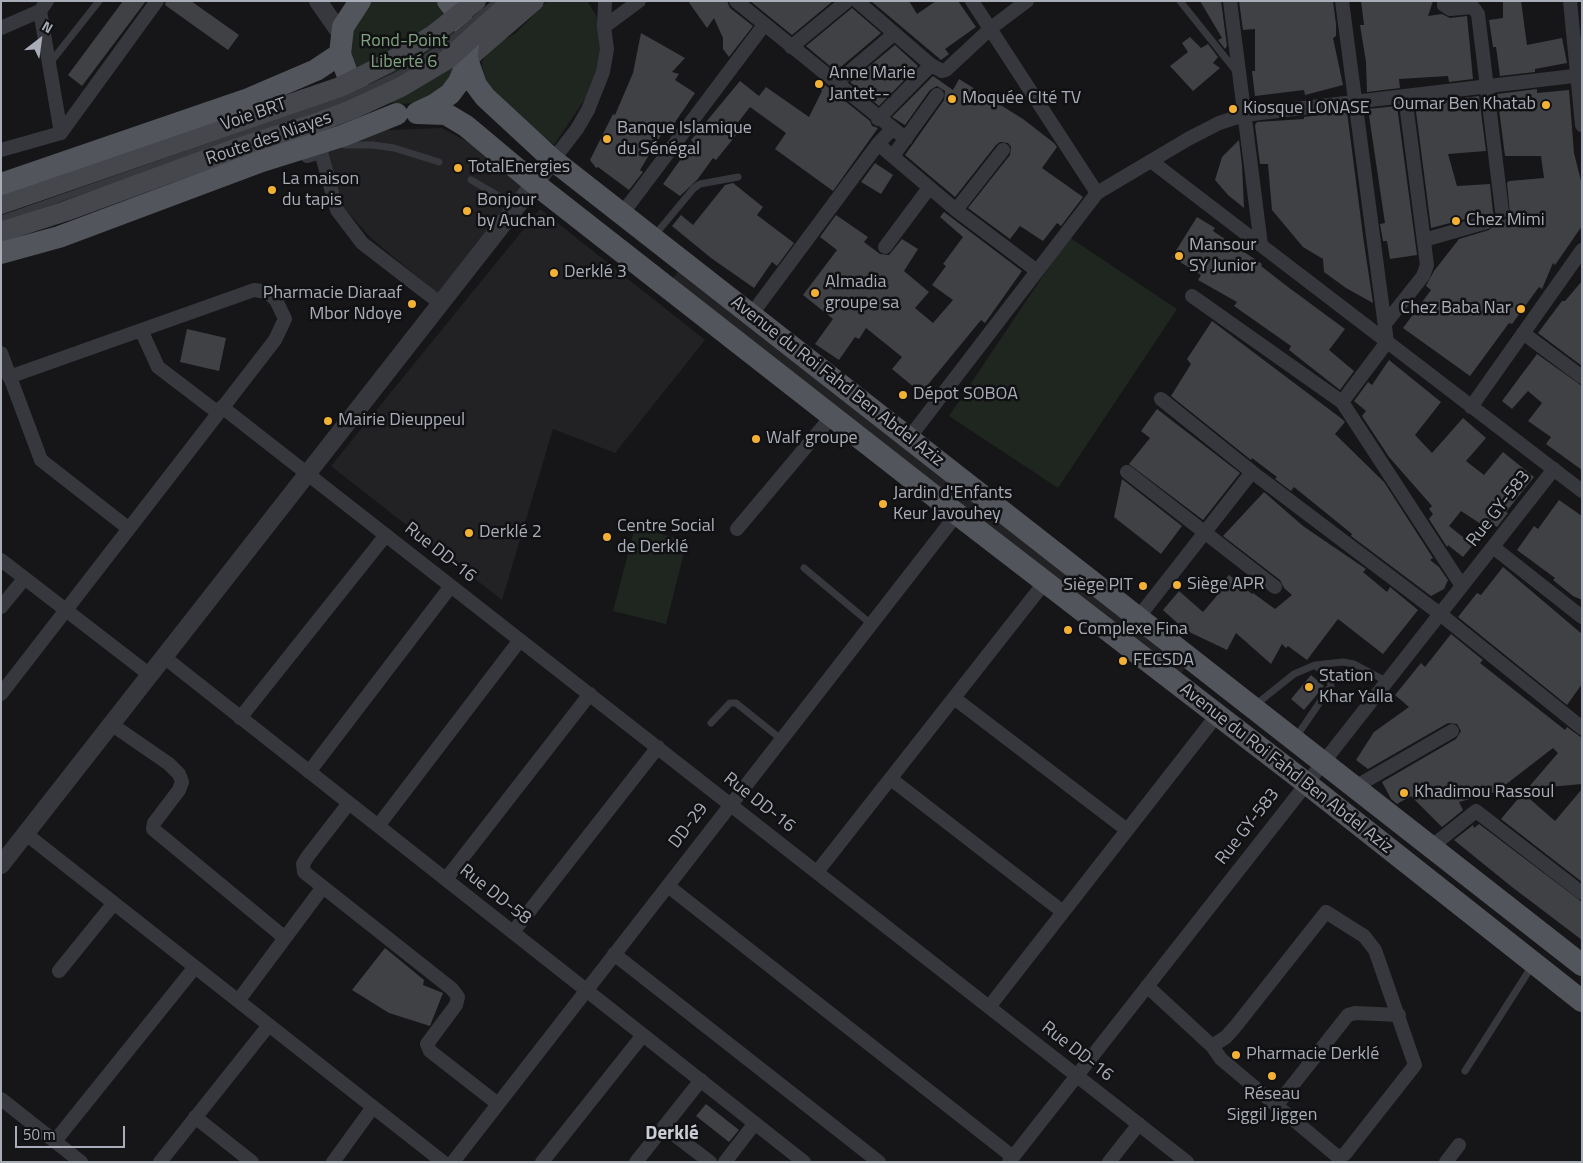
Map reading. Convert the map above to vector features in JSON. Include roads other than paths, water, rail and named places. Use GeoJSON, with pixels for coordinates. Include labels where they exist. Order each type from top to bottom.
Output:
{"type":"FeatureCollection","features":[{"type":"Feature","properties":{"kind":"main road"},"geometry":{"type":"LineString","coordinates":[[360,1],[347,18],[341,44],[346,74],[358,92],[377,106],[407,114]]}},
{"type":"Feature","properties":{"kind":"main road"},"geometry":{"type":"LineString","coordinates":[[1,253],[59,237],[262,161],[434,106],[450,94],[459,82],[467,59],[466,30],[460,17],[448,1]]}},
{"type":"Feature","properties":{"kind":"main road","name":"Route des Niayes"},"geometry":{"type":"LineString","coordinates":[[1,232],[66,211],[238,148],[310,111],[340,87],[388,63],[433,35],[476,1]]}},
{"type":"Feature","properties":{"kind":"main road","name":"Route des Niayes"},"geometry":{"type":"LineString","coordinates":[[1,204],[310,111],[351,110],[401,87],[448,58],[512,1]]}},
{"type":"Feature","properties":{"kind":"main road"},"geometry":{"type":"LineString","coordinates":[[467,59],[534,1]]}},
{"type":"Feature","properties":{"kind":"main road"},"geometry":{"type":"LineString","coordinates":[[1,184],[253,97],[316,70],[341,44]]}},
{"type":"Feature","properties":{"kind":"main road","name":"Avenue du Roi Fahd Ben Abdel Aziz"},"geometry":{"type":"LineString","coordinates":[[467,59],[476,85],[485,97],[553,160],[1137,619],[1582,965]]}},
{"type":"Feature","properties":{"kind":"main road","name":"Avenue du Roi Fahd Ben Abdel Aziz"},"geometry":{"type":"LineString","coordinates":[[407,114],[446,114],[457,120],[534,183],[957,514],[1306,783],[1582,1001]]}},
{"type":"Feature","properties":{"kind":"street"},"geometry":{"type":"LineString","coordinates":[[1,150],[61,133],[157,1]]}},
{"type":"Feature","properties":{"kind":"street"},"geometry":{"type":"LineString","coordinates":[[318,1],[341,44]]}},
{"type":"Feature","properties":{"kind":"street"},"geometry":{"type":"LineString","coordinates":[[1,866],[577,129],[603,72],[607,49],[604,27],[605,1]]}},
{"type":"Feature","properties":{"kind":"street"},"geometry":{"type":"LineString","coordinates":[[604,27],[639,1]]}},
{"type":"Feature","properties":{"kind":"street"},"geometry":{"type":"LineString","coordinates":[[736,1],[906,140]]}},
{"type":"Feature","properties":{"kind":"street"},"geometry":{"type":"LineString","coordinates":[[791,47],[846,1]]}},
{"type":"Feature","properties":{"kind":"street"},"geometry":{"type":"LineString","coordinates":[[857,1],[931,65],[942,71],[946,70],[991,28],[1027,1]]}},
{"type":"Feature","properties":{"kind":"street"},"geometry":{"type":"LineString","coordinates":[[972,1],[1098,193]]}},
{"type":"Feature","properties":{"kind":"street"},"geometry":{"type":"LineString","coordinates":[[1230,1],[1261,245]]}},
{"type":"Feature","properties":{"kind":"street"},"geometry":{"type":"LineString","coordinates":[[1342,1],[1387,342],[1342,402]]}},
{"type":"Feature","properties":{"kind":"street"},"geometry":{"type":"LineString","coordinates":[[1444,1],[1444,5],[1450,9],[1473,7],[1477,10],[1502,211]]}},
{"type":"Feature","properties":{"kind":"street"},"geometry":{"type":"LineString","coordinates":[[1570,1],[1579,75],[1582,125]]}},
{"type":"Feature","properties":{"kind":"street"},"geometry":{"type":"LineString","coordinates":[[1,28],[43,6],[61,133]]}},
{"type":"Feature","properties":{"kind":"street"},"geometry":{"type":"LineString","coordinates":[[622,214],[764,25]]}},
{"type":"Feature","properties":{"kind":"street"},"geometry":{"type":"LineString","coordinates":[[836,83],[894,34]]}},
{"type":"Feature","properties":{"kind":"street"},"geometry":{"type":"LineString","coordinates":[[878,119],[931,65]]}},
{"type":"Feature","properties":{"kind":"street"},"geometry":{"type":"LineString","coordinates":[[909,438],[1098,193],[1219,123],[1244,115],[1579,75]]}},
{"type":"Feature","properties":{"kind":"street"},"geometry":{"type":"LineString","coordinates":[[892,156],[906,140],[937,95]]}},
{"type":"Feature","properties":{"kind":"street"},"geometry":{"type":"LineString","coordinates":[[1385,324],[1426,271],[1427,265],[1405,96]]}},
{"type":"Feature","properties":{"kind":"street"},"geometry":{"type":"LineString","coordinates":[[751,315],[878,144],[892,129]]}},
{"type":"Feature","properties":{"kind":"street"},"geometry":{"type":"LineString","coordinates":[[878,144],[956,210],[1037,271]]}},
{"type":"Feature","properties":{"kind":"street"},"geometry":{"type":"LineString","coordinates":[[1,263],[328,150],[337,210],[349,228],[362,243],[441,304]]}},
{"type":"Feature","properties":{"kind":"street"},"geometry":{"type":"LineString","coordinates":[[956,210],[1003,150]]}},
{"type":"Feature","properties":{"kind":"street"},"geometry":{"type":"LineString","coordinates":[[1151,161],[1582,491]]}},
{"type":"Feature","properties":{"kind":"street"},"geometry":{"type":"LineString","coordinates":[[885,247],[929,188]]}},
{"type":"Feature","properties":{"kind":"street"},"geometry":{"type":"LineString","coordinates":[[1424,240],[1487,222]]}},
{"type":"Feature","properties":{"kind":"street"},"geometry":{"type":"LineString","coordinates":[[1471,407],[1582,250]]}},
{"type":"Feature","properties":{"kind":"street"},"geometry":{"type":"LineString","coordinates":[[1,694],[283,327],[285,319],[276,300],[267,292],[254,290],[9,378]]}},
{"type":"Feature","properties":{"kind":"street"},"geometry":{"type":"LineString","coordinates":[[1192,296],[1342,402],[1462,586]]}},
{"type":"Feature","properties":{"kind":"street","name":"Rue DD-16"},"geometry":{"type":"LineString","coordinates":[[141,330],[158,367],[308,473],[1186,1162]]}},
{"type":"Feature","properties":{"kind":"street"},"geometry":{"type":"LineString","coordinates":[[1523,333],[1582,377]]}},
{"type":"Feature","properties":{"kind":"street"},"geometry":{"type":"LineString","coordinates":[[1,353],[41,460],[128,528]]}},
{"type":"Feature","properties":{"kind":"street"},"geometry":{"type":"LineString","coordinates":[[1161,399],[1252,472],[1440,614],[1582,728]]}},
{"type":"Feature","properties":{"kind":"street"},"geometry":{"type":"LineString","coordinates":[[737,529],[832,416]]}},
{"type":"Feature","properties":{"kind":"street","name":"Rue GY-583"},"geometry":{"type":"LineString","coordinates":[[1011,1159],[1554,469]]}},
{"type":"Feature","properties":{"kind":"street"},"geometry":{"type":"LineString","coordinates":[[1127,472],[1275,587]]}},
{"type":"Feature","properties":{"kind":"street"},"geometry":{"type":"LineString","coordinates":[[1137,619],[1252,472]]}},
{"type":"Feature","properties":{"kind":"street","name":"DD-29"},"geometry":{"type":"LineString","coordinates":[[453,1162],[668,886],[729,804],[957,514]]}},
{"type":"Feature","properties":{"kind":"street"},"geometry":{"type":"LineString","coordinates":[[240,718],[386,535]]}},
{"type":"Feature","properties":{"kind":"street"},"geometry":{"type":"LineString","coordinates":[[1492,547],[1582,617]]}},
{"type":"Feature","properties":{"kind":"street"},"geometry":{"type":"LineString","coordinates":[[1,560],[150,675]]}},
{"type":"Feature","properties":{"kind":"street"},"geometry":{"type":"LineString","coordinates":[[1,607],[24,579]]}},
{"type":"Feature","properties":{"kind":"street"},"geometry":{"type":"LineString","coordinates":[[817,872],[1045,582]]}},
{"type":"Feature","properties":{"kind":"street"},"geometry":{"type":"LineString","coordinates":[[309,772],[451,586]]}},
{"type":"Feature","properties":{"kind":"street"},"geometry":{"type":"LineString","coordinates":[[378,826],[520,640]]}},
{"type":"Feature","properties":{"kind":"street","name":"Rue DD-58"},"geometry":{"type":"LineString","coordinates":[[164,657],[804,1162]]}},
{"type":"Feature","properties":{"kind":"street"},"geometry":{"type":"LineString","coordinates":[[446,880],[590,694]]}},
{"type":"Feature","properties":{"kind":"street"},"geometry":{"type":"LineString","coordinates":[[954,698],[1127,830]]}},
{"type":"Feature","properties":{"kind":"street"},"geometry":{"type":"LineString","coordinates":[[989,1007],[1217,715]]}},
{"type":"Feature","properties":{"kind":"street"},"geometry":{"type":"LineString","coordinates":[[111,724],[169,764],[182,782],[179,790],[154,823],[153,829],[286,938]]}},
{"type":"Feature","properties":{"kind":"street"},"geometry":{"type":"LineString","coordinates":[[1355,787],[1452,731]]}},
{"type":"Feature","properties":{"kind":"street"},"geometry":{"type":"LineString","coordinates":[[513,932],[658,748]]}},
{"type":"Feature","properties":{"kind":"street"},"geometry":{"type":"LineString","coordinates":[[891,779],[1063,912]]}},
{"type":"Feature","properties":{"kind":"street"},"geometry":{"type":"LineString","coordinates":[[349,803],[303,864],[304,872],[452,989],[458,997],[456,1005],[427,1044],[430,1051],[498,1104]]}},
{"type":"Feature","properties":{"kind":"street"},"geometry":{"type":"LineString","coordinates":[[1431,847],[1476,811],[1582,893]]}},
{"type":"Feature","properties":{"kind":"street"},"geometry":{"type":"LineString","coordinates":[[26,834],[443,1162]]}},
{"type":"Feature","properties":{"kind":"street"},"geometry":{"type":"LineString","coordinates":[[668,886],[1011,1159]]}},
{"type":"Feature","properties":{"kind":"street"},"geometry":{"type":"LineString","coordinates":[[238,1001],[323,887]]}},
{"type":"Feature","properties":{"kind":"street"},"geometry":{"type":"LineString","coordinates":[[58,971],[114,903]]}},
{"type":"Feature","properties":{"kind":"street"},"geometry":{"type":"LineString","coordinates":[[1147,986],[1212,1046],[1221,1059],[1332,1154],[1338,1157],[1345,1154],[1415,1065],[1375,950],[1370,942],[1332,914],[1326,912],[1235,1027],[1226,1037],[1212,1046]]}},
{"type":"Feature","properties":{"kind":"street"},"geometry":{"type":"LineString","coordinates":[[614,954],[879,1162]]}},
{"type":"Feature","properties":{"kind":"street"},"geometry":{"type":"LineString","coordinates":[[55,1141],[195,967]]}},
{"type":"Feature","properties":{"kind":"street"},"geometry":{"type":"LineString","coordinates":[[1276,1106],[1348,1015],[1355,1013],[1399,1015]]}},
{"type":"Feature","properties":{"kind":"street"},"geometry":{"type":"LineString","coordinates":[[160,1162],[269,1025]]}},
{"type":"Feature","properties":{"kind":"street"},"geometry":{"type":"LineString","coordinates":[[542,1162],[643,1034]]}},
{"type":"Feature","properties":{"kind":"street"},"geometry":{"type":"LineString","coordinates":[[636,1162],[701,1080]]}},
{"type":"Feature","properties":{"kind":"street"},"geometry":{"type":"LineString","coordinates":[[1,1099],[55,1141],[72,1159]]}},
{"type":"Feature","properties":{"kind":"street"},"geometry":{"type":"LineString","coordinates":[[333,1162],[373,1107]]}},
{"type":"Feature","properties":{"kind":"street"},"geometry":{"type":"LineString","coordinates":[[195,1117],[252,1162]]}},
{"type":"Feature","properties":{"kind":"street"},"geometry":{"type":"LineString","coordinates":[[725,1162],[755,1123]]}},
{"type":"Feature","properties":{"kind":"street"},"geometry":{"type":"LineString","coordinates":[[1109,1162],[1139,1124]]}},
{"type":"Feature","properties":{"kind":"street"},"geometry":{"type":"LineString","coordinates":[[664,1127],[710,1162]]}},
{"type":"Feature","properties":{"kind":"street"},"geometry":{"type":"LineString","coordinates":[[1446,1162],[1459,1145]]}},
{"type":"Feature","properties":{"kind":"lane"},"geometry":{"type":"LineString","coordinates":[[50,63],[99,1]]}},
{"type":"Feature","properties":{"kind":"lane","name":"Voie BRT"},"geometry":{"type":"LineString","coordinates":[[1,219],[310,111],[396,76],[441,48],[497,1]]}},
{"type":"Feature","properties":{"kind":"lane"},"geometry":{"type":"LineString","coordinates":[[1180,1],[1239,74]]}},
{"type":"Feature","properties":{"kind":"lane"},"geometry":{"type":"LineString","coordinates":[[328,150],[352,144],[373,145],[394,148],[439,162]]}},
{"type":"Feature","properties":{"kind":"lane"},"geometry":{"type":"LineString","coordinates":[[652,238],[694,188],[700,184],[738,177]]}},
{"type":"Feature","properties":{"kind":"lane"},"geometry":{"type":"LineString","coordinates":[[471,180],[516,206]]}},
{"type":"Feature","properties":{"kind":"lane"},"geometry":{"type":"LineString","coordinates":[[804,568],[871,624]]}},
{"type":"Feature","properties":{"kind":"lane"},"geometry":{"type":"LineString","coordinates":[[1252,708],[1294,674],[1314,665],[1343,662],[1354,664],[1386,681]]}},
{"type":"Feature","properties":{"kind":"lane"},"geometry":{"type":"LineString","coordinates":[[1293,740],[1331,686],[1330,678],[1314,665]]}},
{"type":"Feature","properties":{"kind":"lane"},"geometry":{"type":"LineString","coordinates":[[711,724],[730,703],[736,704],[781,739]]}},
{"type":"Feature","properties":{"kind":"lane"},"geometry":{"type":"LineString","coordinates":[[1465,1071],[1534,964]]}},
{"type":"Feature","properties":{"kind":"place","name":"Anne Marie Jantet--"},"geometry":{"type":"Point","coordinates":[819,84]}},
{"type":"Feature","properties":{"kind":"place","name":"Moquée CIté TV"},"geometry":{"type":"Point","coordinates":[952,99]}},
{"type":"Feature","properties":{"kind":"place","name":"Oumar Ben Khatab"},"geometry":{"type":"Point","coordinates":[1546,105]}},
{"type":"Feature","properties":{"kind":"place","name":"Kiosque LONASE"},"geometry":{"type":"Point","coordinates":[1233,109]}},
{"type":"Feature","properties":{"kind":"place","name":"Banque Islamique du Sénégal"},"geometry":{"type":"Point","coordinates":[607,139]}},
{"type":"Feature","properties":{"kind":"place","name":"TotalEnergies"},"geometry":{"type":"Point","coordinates":[458,168]}},
{"type":"Feature","properties":{"kind":"place","name":"La maison du tapis"},"geometry":{"type":"Point","coordinates":[272,190]}},
{"type":"Feature","properties":{"kind":"place","name":"Bonjour by Auchan"},"geometry":{"type":"Point","coordinates":[467,211]}},
{"type":"Feature","properties":{"kind":"place","name":"Chez Mimi"},"geometry":{"type":"Point","coordinates":[1456,221]}},
{"type":"Feature","properties":{"kind":"place","name":"Mansour SY Junior"},"geometry":{"type":"Point","coordinates":[1179,256]}},
{"type":"Feature","properties":{"kind":"place","name":"Derklé 3"},"geometry":{"type":"Point","coordinates":[554,273]}},
{"type":"Feature","properties":{"kind":"place","name":"Almadia groupe sa"},"geometry":{"type":"Point","coordinates":[815,293]}},
{"type":"Feature","properties":{"kind":"place","name":"Pharmacie Diaraaf Mbor Ndoye"},"geometry":{"type":"Point","coordinates":[412,304]}},
{"type":"Feature","properties":{"kind":"place","name":"Chez Baba Nar"},"geometry":{"type":"Point","coordinates":[1521,309]}},
{"type":"Feature","properties":{"kind":"place","name":"Dépot SOBOA"},"geometry":{"type":"Point","coordinates":[903,395]}},
{"type":"Feature","properties":{"kind":"place","name":"Mairie Dieuppeul"},"geometry":{"type":"Point","coordinates":[328,421]}},
{"type":"Feature","properties":{"kind":"place","name":"Walf groupe"},"geometry":{"type":"Point","coordinates":[756,439]}},
{"type":"Feature","properties":{"kind":"place","name":"Jardin d'Enfants Keur Javouhey"},"geometry":{"type":"Point","coordinates":[883,504]}},
{"type":"Feature","properties":{"kind":"place","name":"Derklé 2"},"geometry":{"type":"Point","coordinates":[469,533]}},
{"type":"Feature","properties":{"kind":"place","name":"Centre Social de Derklé"},"geometry":{"type":"Point","coordinates":[607,537]}},
{"type":"Feature","properties":{"kind":"place","name":"Siège APR"},"geometry":{"type":"Point","coordinates":[1177,585]}},
{"type":"Feature","properties":{"kind":"place","name":"Siège PIT"},"geometry":{"type":"Point","coordinates":[1143,586]}},
{"type":"Feature","properties":{"kind":"place","name":"Complexe Fina"},"geometry":{"type":"Point","coordinates":[1068,630]}},
{"type":"Feature","properties":{"kind":"place","name":"FECSDA"},"geometry":{"type":"Point","coordinates":[1123,661]}},
{"type":"Feature","properties":{"kind":"place","name":"Station Khar Yalla"},"geometry":{"type":"Point","coordinates":[1309,687]}},
{"type":"Feature","properties":{"kind":"place","name":"Khadimou Rassoul"},"geometry":{"type":"Point","coordinates":[1404,793]}},
{"type":"Feature","properties":{"kind":"place","name":"Pharmacie Derklé"},"geometry":{"type":"Point","coordinates":[1236,1055]}},
{"type":"Feature","properties":{"kind":"place","name":"Réseau Siggil Jiggen"},"geometry":{"type":"Point","coordinates":[1272,1076]}},
{"type":"Feature","properties":{"kind":"district","name":"Derklé"},"geometry":{"type":"Point","coordinates":[672,1134]}},
{"type":"Feature","properties":{"kind":"park label","name":"Rond-Point Liberté 6"},"geometry":{"type":"Point","coordinates":[404,52]}}]}
